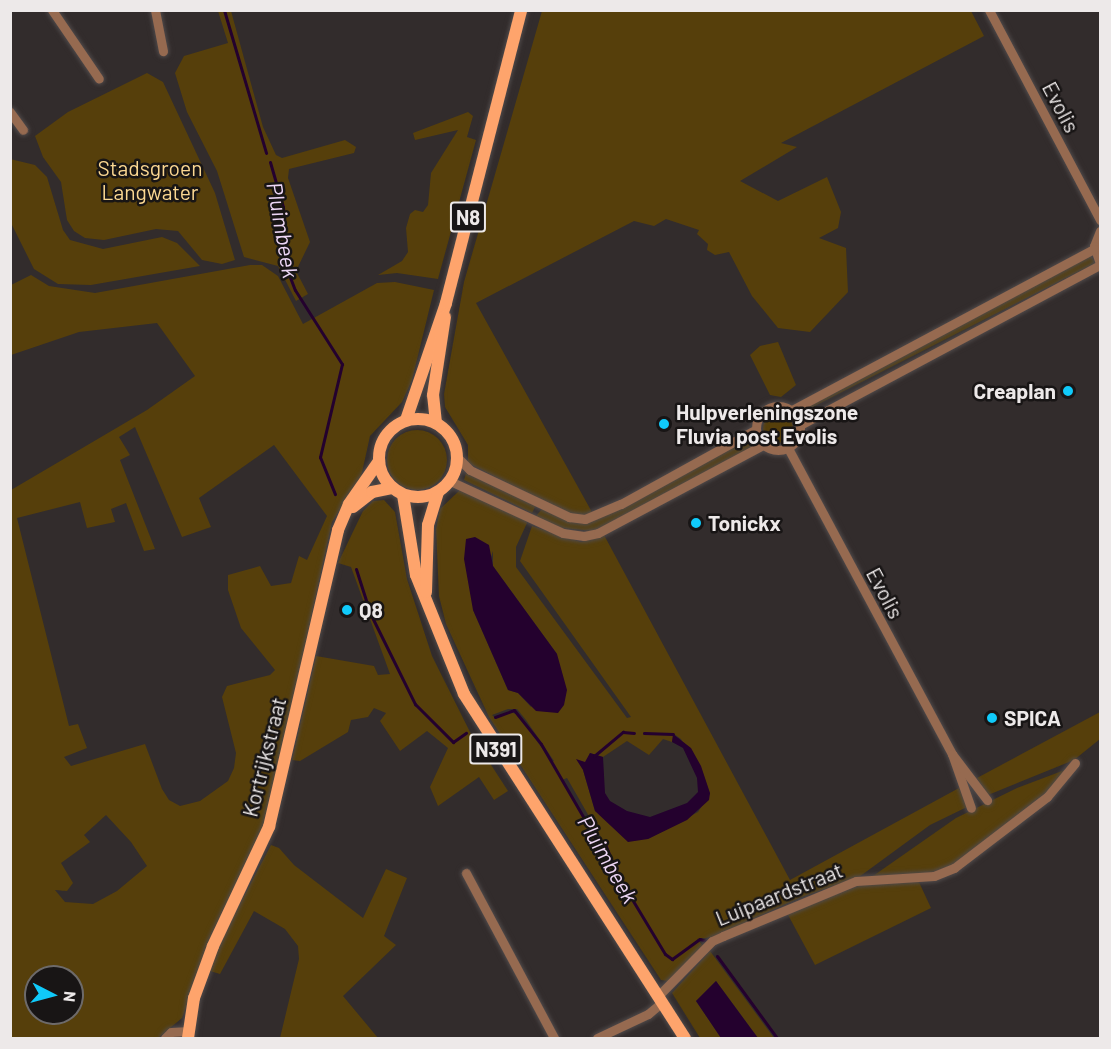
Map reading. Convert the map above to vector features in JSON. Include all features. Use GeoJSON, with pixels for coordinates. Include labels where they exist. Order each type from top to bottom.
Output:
{"type":"FeatureCollection","features":[{"type":"Feature","properties":{"kind":"main road","name":"N8"},"geometry":{"type":"LineString","coordinates":[[406,420],[446,303],[521,10]]}},
{"type":"Feature","properties":{"kind":"main road","name":"N8"},"geometry":{"type":"LineString","coordinates":[[436,423],[433,395],[446,303]]}},
{"type":"Feature","properties":{"kind":"main road"},"geometry":{"type":"LineString","coordinates":[[406,420],[436,423],[452,437],[458,458],[450,481],[438,492],[421,498],[403,495],[392,488],[378,461],[383,440],[406,420]]}},
{"type":"Feature","properties":{"kind":"main road","name":"Kortrijkstraat"},"geometry":{"type":"LineString","coordinates":[[188,1034],[194,998],[213,946],[269,827],[326,573],[342,519],[378,461]]}},
{"type":"Feature","properties":{"kind":"main road","name":"Kortrijkstraat"},"geometry":{"type":"LineString","coordinates":[[342,519],[365,496],[392,488]]}},
{"type":"Feature","properties":{"kind":"main road","name":"N391"},"geometry":{"type":"LineString","coordinates":[[426,592],[428,525],[438,492]]}},
{"type":"Feature","properties":{"kind":"main road","name":"N391"},"geometry":{"type":"LineString","coordinates":[[403,495],[416,575],[426,592],[441,644],[482,728],[685,1038]]}},
{"type":"Feature","properties":{"kind":"street"},"geometry":{"type":"LineString","coordinates":[[52,10],[99,79]]}},
{"type":"Feature","properties":{"kind":"street"},"geometry":{"type":"LineString","coordinates":[[155,10],[163,51]]}},
{"type":"Feature","properties":{"kind":"street","name":"Evolis"},"geometry":{"type":"LineString","coordinates":[[989,10],[1101,220]]}},
{"type":"Feature","properties":{"kind":"street"},"geometry":{"type":"LineString","coordinates":[[10,112],[23,130]]}},
{"type":"Feature","properties":{"kind":"street"},"geometry":{"type":"LineString","coordinates":[[792,410],[1094,249],[1101,231]]}},
{"type":"Feature","properties":{"kind":"street"},"geometry":{"type":"LineString","coordinates":[[800,425],[1101,264],[1094,249]]}},
{"type":"Feature","properties":{"kind":"street"},"geometry":{"type":"LineString","coordinates":[[780,405],[792,410],[800,425],[798,438],[788,448],[778,450],[763,445],[755,430],[758,417],[767,408],[780,405]]}},
{"type":"Feature","properties":{"kind":"street"},"geometry":{"type":"LineString","coordinates":[[458,458],[470,470],[569,517],[585,519],[621,504],[755,430]]}},
{"type":"Feature","properties":{"kind":"street"},"geometry":{"type":"LineString","coordinates":[[450,481],[563,532],[584,536],[598,533],[763,445]]}},
{"type":"Feature","properties":{"kind":"street","name":"Evolis"},"geometry":{"type":"LineString","coordinates":[[788,448],[952,754],[971,808]]}},
{"type":"Feature","properties":{"kind":"street","name":"Evolis"},"geometry":{"type":"LineString","coordinates":[[952,754],[987,800]]}},
{"type":"Feature","properties":{"kind":"street","name":"Luipaardstraat"},"geometry":{"type":"LineString","coordinates":[[597,1038],[648,1014],[712,941],[856,881],[934,876],[954,868],[1047,797],[1075,763]]}},
{"type":"Feature","properties":{"kind":"street"},"geometry":{"type":"LineString","coordinates":[[466,873],[554,1038]]}},
{"type":"Feature","properties":{"kind":"street","name":"Kortrijkstraat"},"geometry":{"type":"LineString","coordinates":[[165,1038],[171,1032],[188,1034]]}},
{"type":"Feature","properties":{"kind":"green space"},"geometry":{"type":"Polygon","coordinates":[[[218,11],[231,11],[263,127],[276,155],[282,158],[345,140],[356,147],[354,153],[289,169],[288,178],[310,242],[296,271],[308,294],[296,301],[278,266],[244,257],[217,171],[187,112],[175,73],[184,56],[228,43],[218,11]]]}},
{"type":"Feature","properties":{"kind":"green space"},"geometry":{"type":"Polygon","coordinates":[[[542,11],[971,11],[984,36],[781,143],[797,147],[740,181],[778,201],[827,177],[841,212],[838,228],[819,238],[846,248],[848,292],[810,332],[778,328],[752,296],[729,252],[715,255],[707,250],[708,244],[697,234],[699,230],[666,219],[654,226],[634,221],[476,303],[593,514],[583,516],[563,511],[468,463],[468,445],[445,407],[444,394],[464,282],[542,11]]]}},
{"type":"Feature","properties":{"kind":"green space","name":"Stadsgroen Langwater"},"geometry":{"type":"Polygon","coordinates":[[[147,73],[163,82],[215,193],[235,260],[222,264],[202,260],[178,231],[156,229],[104,240],[85,238],[74,231],[67,220],[61,182],[43,157],[35,136],[68,112],[147,73]]]}},
{"type":"Feature","properties":{"kind":"green space"},"geometry":{"type":"Polygon","coordinates":[[[468,112],[473,116],[467,137],[476,140],[438,279],[397,273],[378,275],[402,261],[408,252],[406,228],[410,214],[415,210],[423,212],[428,205],[431,173],[458,130],[415,140],[413,133],[468,112]]]}},
{"type":"Feature","properties":{"kind":"green space"},"geometry":{"type":"Polygon","coordinates":[[[10,159],[35,165],[47,177],[63,230],[70,240],[103,249],[162,237],[177,243],[200,266],[91,285],[58,284],[34,269],[11,223],[10,159]]]}},
{"type":"Feature","properties":{"kind":"green space"},"geometry":{"type":"Polygon","coordinates":[[[1091,255],[1095,263],[799,414],[795,406],[1091,255]]]}},
{"type":"Feature","properties":{"kind":"green space"},"geometry":{"type":"Polygon","coordinates":[[[250,265],[262,265],[278,276],[303,324],[377,283],[395,282],[434,290],[412,380],[402,402],[370,436],[361,477],[332,522],[264,832],[207,950],[182,1018],[158,1038],[11,1038],[11,490],[147,410],[195,376],[157,323],[79,332],[11,355],[11,285],[31,275],[49,286],[95,293],[250,265]],[[135,427],[119,437],[130,455],[120,460],[155,549],[144,551],[126,503],[111,509],[115,522],[87,528],[80,502],[17,518],[69,726],[78,724],[87,748],[64,757],[71,766],[145,744],[162,789],[169,800],[180,806],[200,801],[228,781],[234,768],[236,753],[222,697],[227,686],[270,675],[275,670],[241,628],[228,590],[228,575],[260,566],[271,586],[291,583],[299,556],[307,560],[327,516],[274,445],[199,498],[211,527],[182,537],[135,427]],[[106,815],[84,835],[90,842],[61,863],[73,883],[67,891],[55,890],[65,902],[93,904],[117,891],[147,866],[131,842],[106,815]]]}},
{"type":"Feature","properties":{"kind":"green space"},"geometry":{"type":"Polygon","coordinates":[[[778,342],[796,385],[781,397],[770,395],[750,355],[760,346],[778,342]]]}},
{"type":"Feature","properties":{"kind":"green space"},"geometry":{"type":"Polygon","coordinates":[[[778,413],[789,417],[793,428],[789,439],[778,443],[767,439],[763,428],[767,417],[778,413]]]}},
{"type":"Feature","properties":{"kind":"green space"},"geometry":{"type":"Polygon","coordinates":[[[417,430],[438,439],[447,460],[438,481],[417,490],[396,481],[387,460],[396,439],[417,430]]]}},
{"type":"Feature","properties":{"kind":"green space"},"geometry":{"type":"Polygon","coordinates":[[[753,436],[757,444],[594,531],[562,528],[536,516],[542,509],[571,522],[593,521],[753,436]]]}},
{"type":"Feature","properties":{"kind":"green space"},"geometry":{"type":"Polygon","coordinates":[[[466,473],[536,505],[532,513],[464,480],[466,473]]]}},
{"type":"Feature","properties":{"kind":"green space"},"geometry":{"type":"Polygon","coordinates":[[[460,490],[525,519],[527,523],[516,547],[516,567],[627,718],[631,717],[520,561],[532,526],[581,542],[604,535],[790,880],[959,788],[967,807],[930,825],[859,877],[799,898],[713,937],[697,939],[704,947],[668,981],[661,980],[489,717],[446,624],[439,596],[436,529],[440,509],[460,490]],[[493,551],[473,610],[508,690],[518,693],[531,707],[557,654],[493,566],[493,551]],[[508,709],[492,715],[495,718],[511,712],[518,715],[552,762],[554,761],[517,709],[508,709]],[[674,734],[672,742],[663,739],[649,755],[627,741],[603,757],[590,753],[583,770],[595,811],[648,839],[698,812],[710,794],[681,739],[674,734]],[[567,778],[562,780],[598,843],[602,839],[567,778]]]}},
{"type":"Feature","properties":{"kind":"green space"},"geometry":{"type":"Polygon","coordinates":[[[384,500],[395,512],[407,579],[432,656],[471,734],[508,791],[494,800],[479,777],[438,806],[430,787],[448,748],[427,731],[400,751],[380,721],[386,713],[374,708],[368,717],[351,720],[348,732],[300,761],[292,760],[316,656],[374,666],[378,675],[390,674],[351,567],[338,563],[363,511],[373,501],[384,500]]]}},
{"type":"Feature","properties":{"kind":"green space"},"geometry":{"type":"Polygon","coordinates":[[[1100,712],[1100,739],[1074,760],[988,795],[977,778],[1100,712]]]}},
{"type":"Feature","properties":{"kind":"green space"},"geometry":{"type":"Polygon","coordinates":[[[1070,768],[1058,783],[951,867],[930,873],[873,876],[956,818],[1017,788],[1070,768]]]}},
{"type":"Feature","properties":{"kind":"green space"},"geometry":{"type":"Polygon","coordinates":[[[271,845],[279,848],[294,865],[363,918],[386,869],[407,878],[384,936],[396,945],[343,996],[378,1038],[280,1038],[299,959],[298,946],[285,929],[254,911],[220,974],[210,971],[224,934],[271,845]]]}},
{"type":"Feature","properties":{"kind":"green space"},"geometry":{"type":"Polygon","coordinates":[[[918,880],[931,908],[815,965],[787,913],[866,883],[918,880]]]}},
{"type":"Feature","properties":{"kind":"green space"},"geometry":{"type":"Polygon","coordinates":[[[710,951],[774,1038],[758,1038],[716,981],[696,1001],[721,1038],[700,1038],[672,993],[710,951]]]}},
{"type":"Feature","properties":{"kind":"shaded area"},"geometry":{"type":"Polygon","coordinates":[[[475,537],[489,545],[493,566],[557,654],[567,690],[564,705],[558,713],[536,711],[518,693],[508,690],[473,610],[464,559],[466,539],[475,537]]]}},
{"type":"Feature","properties":{"kind":"shaded area"},"geometry":{"type":"Polygon","coordinates":[[[673,734],[691,748],[701,766],[710,793],[709,800],[687,820],[648,839],[628,842],[595,811],[583,770],[576,759],[585,762],[590,753],[603,757],[605,793],[610,801],[627,811],[650,817],[687,803],[698,792],[697,778],[683,748],[672,742],[673,734]]]}},
{"type":"Feature","properties":{"kind":"shaded area"},"geometry":{"type":"Polygon","coordinates":[[[716,981],[758,1038],[721,1038],[696,1001],[716,981]]]}},
{"type":"Feature","properties":{"kind":"waterway","name":"Pluimbeek"},"geometry":{"type":"LineString","coordinates":[[224,10],[266,153]]}},
{"type":"Feature","properties":{"kind":"waterway","name":"Pluimbeek"},"geometry":{"type":"LineString","coordinates":[[270,162],[283,207],[288,272],[295,290],[342,364],[320,457],[335,494]]}},
{"type":"Feature","properties":{"kind":"waterway","name":"Pluimbeek"},"geometry":{"type":"LineString","coordinates":[[356,569],[370,613],[415,704],[453,742],[466,733]]}},
{"type":"Feature","properties":{"kind":"waterway","name":"Pluimbeek"},"geometry":{"type":"LineString","coordinates":[[495,717],[514,710],[541,744],[595,837],[605,844],[618,876],[665,954],[672,959],[700,939],[706,941]]}},
{"type":"Feature","properties":{"kind":"waterway"},"geometry":{"type":"LineString","coordinates":[[594,756],[623,732],[634,733]]}},
{"type":"Feature","properties":{"kind":"waterway"},"geometry":{"type":"LineString","coordinates":[[644,733],[673,734]]}},
{"type":"Feature","properties":{"kind":"waterway","name":"Pluimbeek"},"geometry":{"type":"LineString","coordinates":[[717,956],[777,1038]]}},
{"type":"Feature","properties":{"kind":"place","name":"Creaplan"},"geometry":{"type":"Point","coordinates":[1068,391]}},
{"type":"Feature","properties":{"kind":"place","name":"Hulpverleningszone Fluvia post Evolis"},"geometry":{"type":"Point","coordinates":[664,424]}},
{"type":"Feature","properties":{"kind":"place","name":"Tonickx"},"geometry":{"type":"Point","coordinates":[696,523]}},
{"type":"Feature","properties":{"kind":"place","name":"Q8"},"geometry":{"type":"Point","coordinates":[347,610]}},
{"type":"Feature","properties":{"kind":"place","name":"SPICA"},"geometry":{"type":"Point","coordinates":[992,718]}}]}
